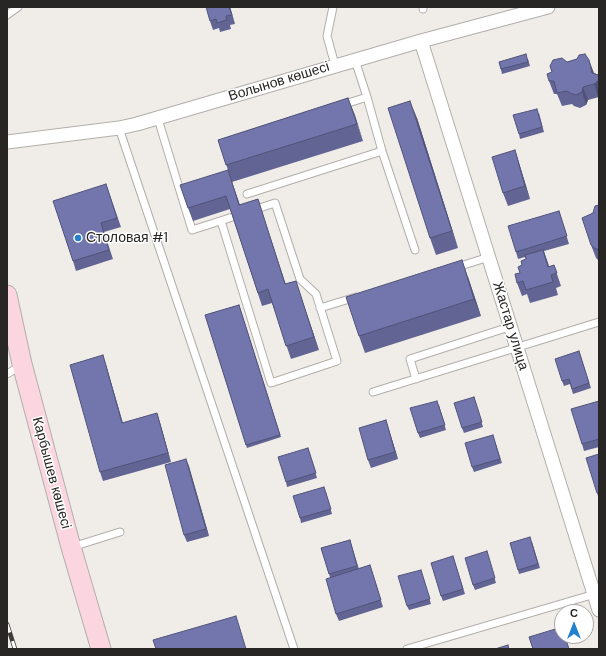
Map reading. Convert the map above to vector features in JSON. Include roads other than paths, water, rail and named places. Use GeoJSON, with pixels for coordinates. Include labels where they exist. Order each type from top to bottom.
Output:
{"type":"FeatureCollection","features":[{"type":"Feature","properties":{"kind":"main road","name":"Карбышев көшесі"},"geometry":{"type":"LineString","coordinates":[[7,296],[15,369],[72,547],[101,649]]}},
{"type":"Feature","properties":{"kind":"street","name":"Волынов көшесі"},"geometry":{"type":"LineString","coordinates":[[7,142],[119,128],[158,119],[335,65],[548,7]]}},
{"type":"Feature","properties":{"kind":"street","name":"Жастар улица"},"geometry":{"type":"LineString","coordinates":[[421,41],[489,257],[509,327],[517,347],[597,594],[599,610]]}},
{"type":"Feature","properties":{"kind":"lane"},"geometry":{"type":"LineString","coordinates":[[7,15],[18,7]]}},
{"type":"Feature","properties":{"kind":"lane"},"geometry":{"type":"LineString","coordinates":[[333,7],[327,36],[335,65]]}},
{"type":"Feature","properties":{"kind":"lane"},"geometry":{"type":"LineString","coordinates":[[355,60],[382,151],[415,250]]}},
{"type":"Feature","properties":{"kind":"lane"},"geometry":{"type":"LineString","coordinates":[[337,106],[367,97]]}},
{"type":"Feature","properties":{"kind":"lane"},"geometry":{"type":"LineString","coordinates":[[158,119],[192,230],[275,203],[300,280],[316,294],[338,361],[271,383],[221,221]]}},
{"type":"Feature","properties":{"kind":"lane"},"geometry":{"type":"LineString","coordinates":[[119,128],[294,649]]}},
{"type":"Feature","properties":{"kind":"lane"},"geometry":{"type":"LineString","coordinates":[[247,194],[382,151]]}},
{"type":"Feature","properties":{"kind":"lane"},"geometry":{"type":"LineString","coordinates":[[450,269],[489,257]]}},
{"type":"Feature","properties":{"kind":"lane"},"geometry":{"type":"LineString","coordinates":[[320,308],[366,294]]}},
{"type":"Feature","properties":{"kind":"lane"},"geometry":{"type":"LineString","coordinates":[[373,392],[599,322]]}},
{"type":"Feature","properties":{"kind":"lane"},"geometry":{"type":"LineString","coordinates":[[416,379],[410,359],[509,327]]}},
{"type":"Feature","properties":{"kind":"lane"},"geometry":{"type":"LineString","coordinates":[[72,547],[120,532]]}},
{"type":"Feature","properties":{"kind":"lane"},"geometry":{"type":"LineString","coordinates":[[408,649],[597,594]]}},
{"type":"Feature","properties":{"kind":"railway"},"geometry":{"type":"LineString","coordinates":[[7,624],[15,649]]}},
{"type":"Feature","properties":{"kind":"place","name":"Столовая #1"},"geometry":{"type":"Point","coordinates":[78,238]}}]}
